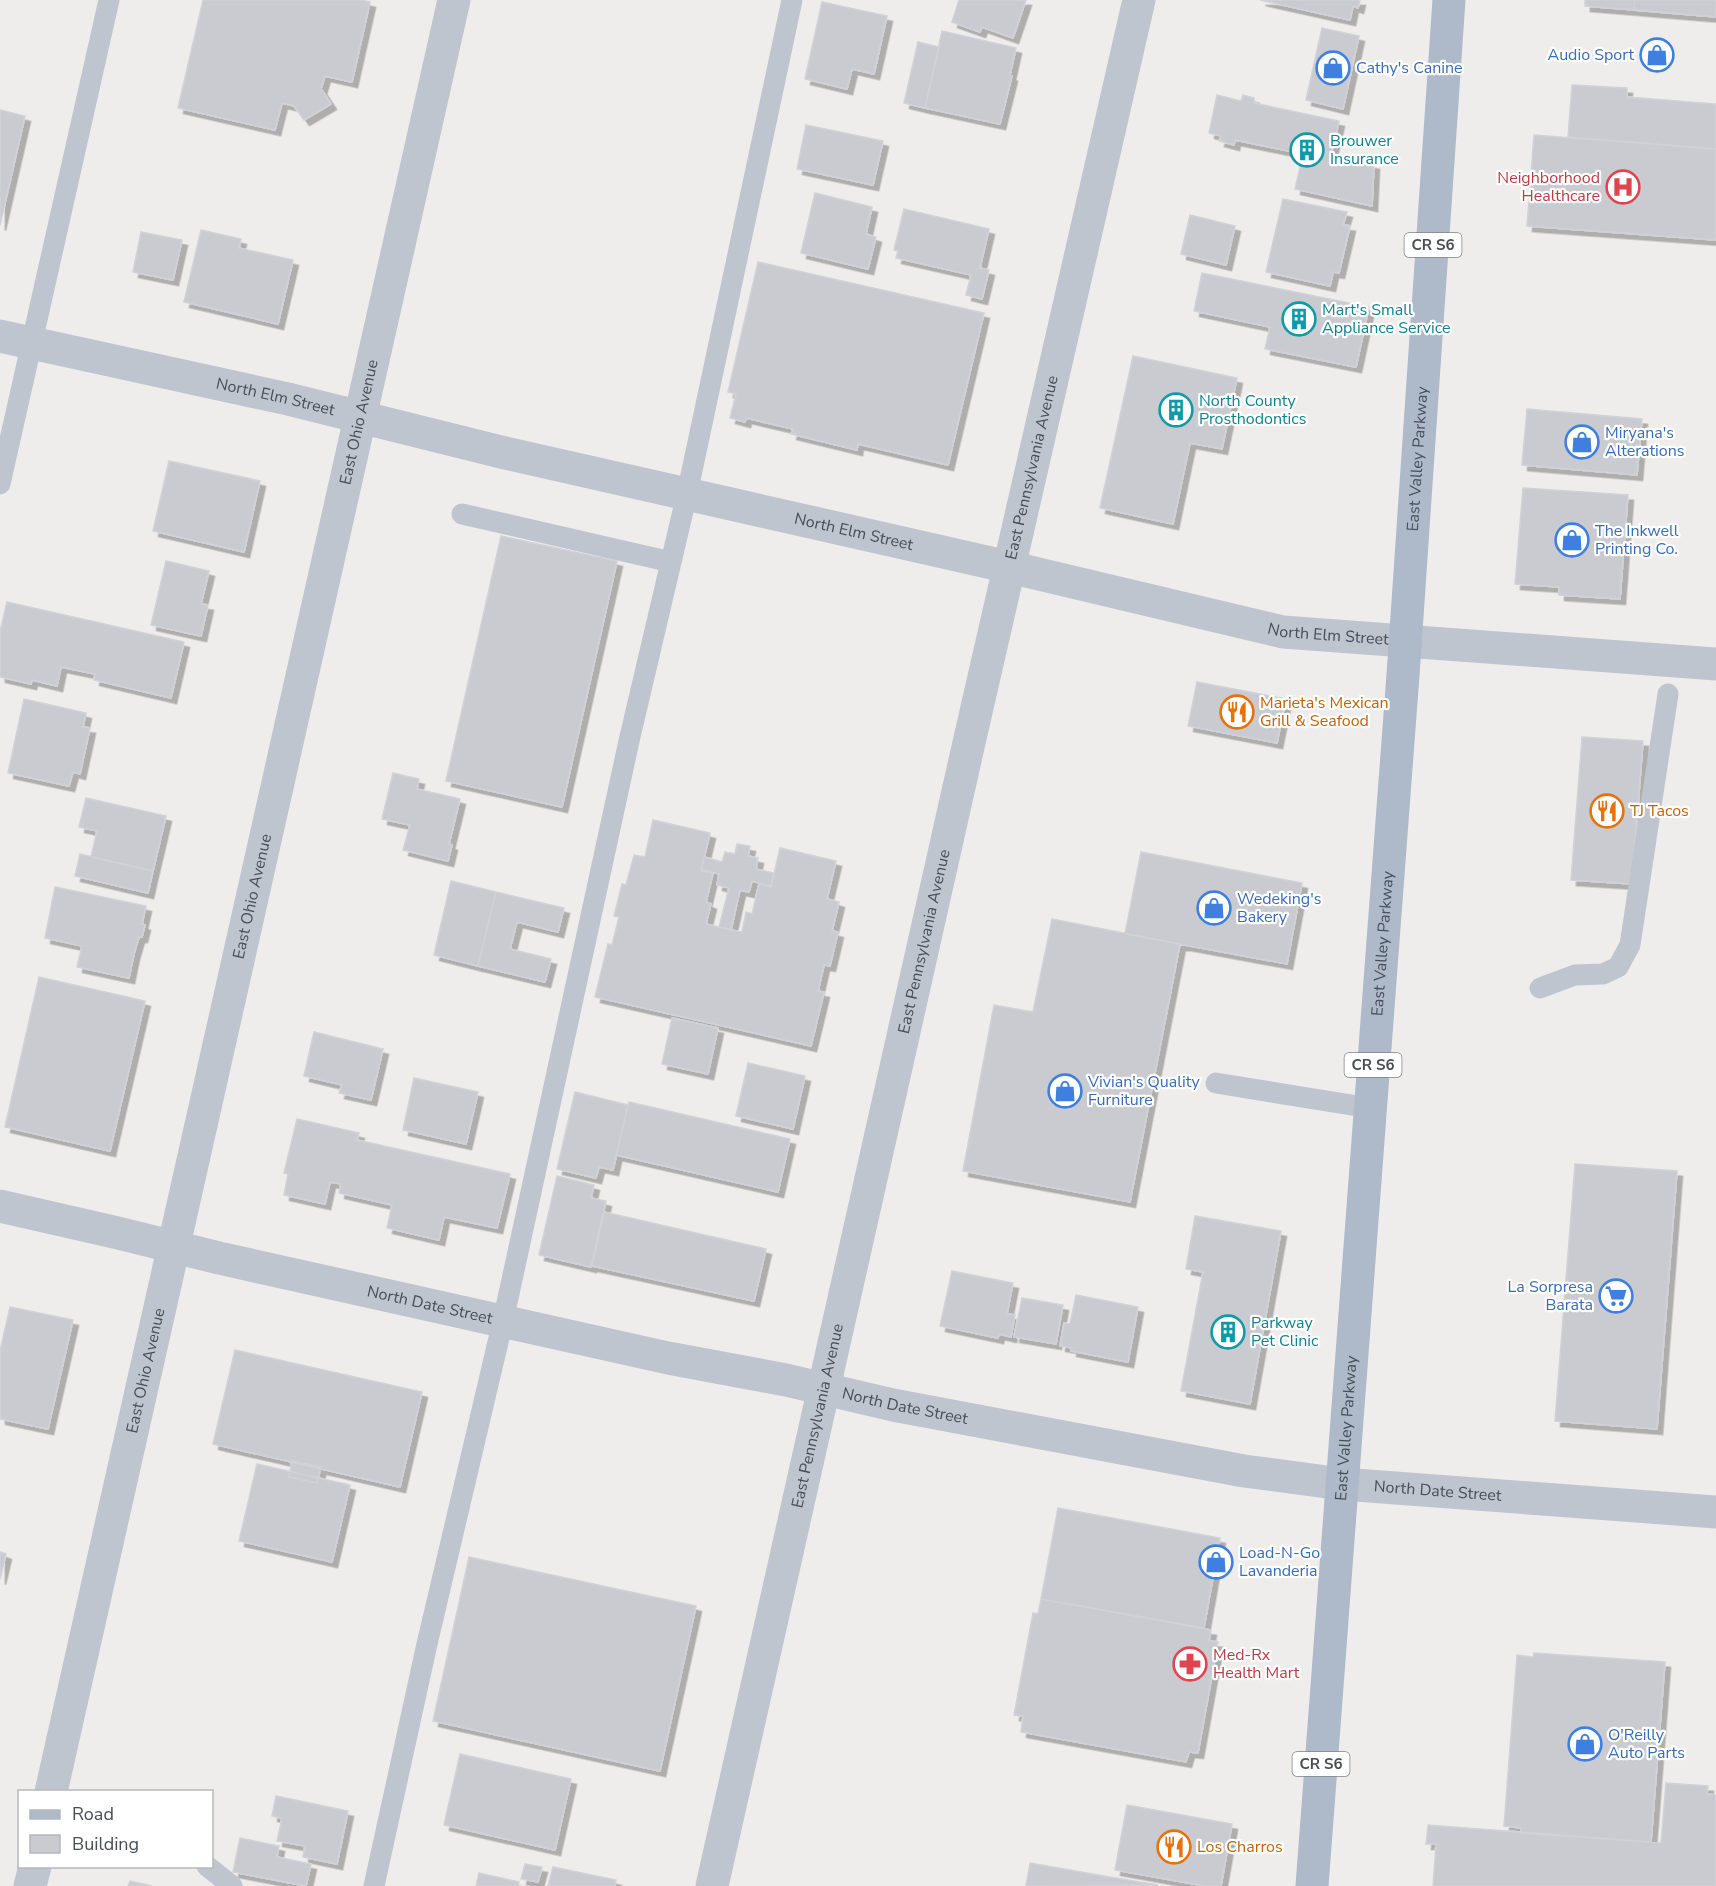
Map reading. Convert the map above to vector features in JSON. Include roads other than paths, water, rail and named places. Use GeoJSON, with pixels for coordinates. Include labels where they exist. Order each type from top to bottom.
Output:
{"type":"FeatureCollection","features":[{"type":"Feature","properties":{"kind":"main road","name":"East Valley Parkway"},"geometry":{"type":"LineString","coordinates":[[1312,1886],[1405,642],[1449,0]]}},
{"type":"Feature","properties":{"kind":"street","name":"East Ohio Avenue"},"geometry":{"type":"LineString","coordinates":[[51,1790],[454,0]]}},
{"type":"Feature","properties":{"kind":"street","name":"East Pennsylvania Avenue"},"geometry":{"type":"LineString","coordinates":[[712,1886],[1138,0]]}},
{"type":"Feature","properties":{"kind":"street","name":"North Elm Street"},"geometry":{"type":"LineString","coordinates":[[0,336],[360,417],[501,452],[1009,567],[1282,632],[1716,664]]}},
{"type":"Feature","properties":{"kind":"street","name":"North Date Street"},"geometry":{"type":"LineString","coordinates":[[0,1206],[668,1358],[904,1407],[1244,1471],[1342,1485],[1716,1512]]}},
{"type":"Feature","properties":{"kind":"street"},"geometry":{"type":"LineString","coordinates":[[30,1886],[34,1868]]}},
{"type":"Feature","properties":{"kind":"lane"},"geometry":{"type":"LineString","coordinates":[[0,484],[109,0]]}},
{"type":"Feature","properties":{"kind":"lane"},"geometry":{"type":"LineString","coordinates":[[374,1886],[687,494],[792,0]]}},
{"type":"Feature","properties":{"kind":"lane"},"geometry":{"type":"LineString","coordinates":[[462,514],[670,562]]}},
{"type":"Feature","properties":{"kind":"lane"},"geometry":{"type":"LineString","coordinates":[[1540,988],[1575,975],[1603,974],[1618,967],[1630,945],[1668,694]]}},
{"type":"Feature","properties":{"kind":"lane"},"geometry":{"type":"LineString","coordinates":[[1216,1083],[1370,1108]]}},
{"type":"Feature","properties":{"kind":"lane"},"geometry":{"type":"LineString","coordinates":[[210,1868],[232,1886]]}},
{"type":"Feature","properties":{"kind":"place","name":"Audio Sport"},"geometry":{"type":"Point","coordinates":[1657,55]}},
{"type":"Feature","properties":{"kind":"place","name":"Cathy's Canine"},"geometry":{"type":"Point","coordinates":[1333,68]}},
{"type":"Feature","properties":{"kind":"place","name":"Brouwer Insurance"},"geometry":{"type":"Point","coordinates":[1307,150]}},
{"type":"Feature","properties":{"kind":"place","name":"Neighborhood Healthcare"},"geometry":{"type":"Point","coordinates":[1623,187]}},
{"type":"Feature","properties":{"kind":"place","name":"Mart's Small Appliance Service"},"geometry":{"type":"Point","coordinates":[1299,319]}},
{"type":"Feature","properties":{"kind":"place","name":"North County Prosthodontics"},"geometry":{"type":"Point","coordinates":[1176,410]}},
{"type":"Feature","properties":{"kind":"place","name":"Miryana's Alterations"},"geometry":{"type":"Point","coordinates":[1582,442]}},
{"type":"Feature","properties":{"kind":"place","name":"The Inkwell Printing Co."},"geometry":{"type":"Point","coordinates":[1572,540]}},
{"type":"Feature","properties":{"kind":"place","name":"Marieta's Mexican Grill & Seafood"},"geometry":{"type":"Point","coordinates":[1237,712]}},
{"type":"Feature","properties":{"kind":"place","name":"TJ Tacos"},"geometry":{"type":"Point","coordinates":[1607,811]}},
{"type":"Feature","properties":{"kind":"place","name":"Wedeking's Bakery"},"geometry":{"type":"Point","coordinates":[1214,908]}},
{"type":"Feature","properties":{"kind":"place","name":"Vivian's Quality Furniture"},"geometry":{"type":"Point","coordinates":[1065,1091]}},
{"type":"Feature","properties":{"kind":"place","name":"La Sorpresa Barata"},"geometry":{"type":"Point","coordinates":[1616,1296]}},
{"type":"Feature","properties":{"kind":"place","name":"Parkway Pet Clinic"},"geometry":{"type":"Point","coordinates":[1228,1332]}},
{"type":"Feature","properties":{"kind":"place","name":"Load-N-Go Lavanderia"},"geometry":{"type":"Point","coordinates":[1216,1562]}},
{"type":"Feature","properties":{"kind":"place","name":"Med-Rx Health Mart"},"geometry":{"type":"Point","coordinates":[1190,1664]}},
{"type":"Feature","properties":{"kind":"place","name":"O'Reilly Auto Parts"},"geometry":{"type":"Point","coordinates":[1585,1744]}},
{"type":"Feature","properties":{"kind":"place","name":"Los Charros"},"geometry":{"type":"Point","coordinates":[1174,1847]}}]}
